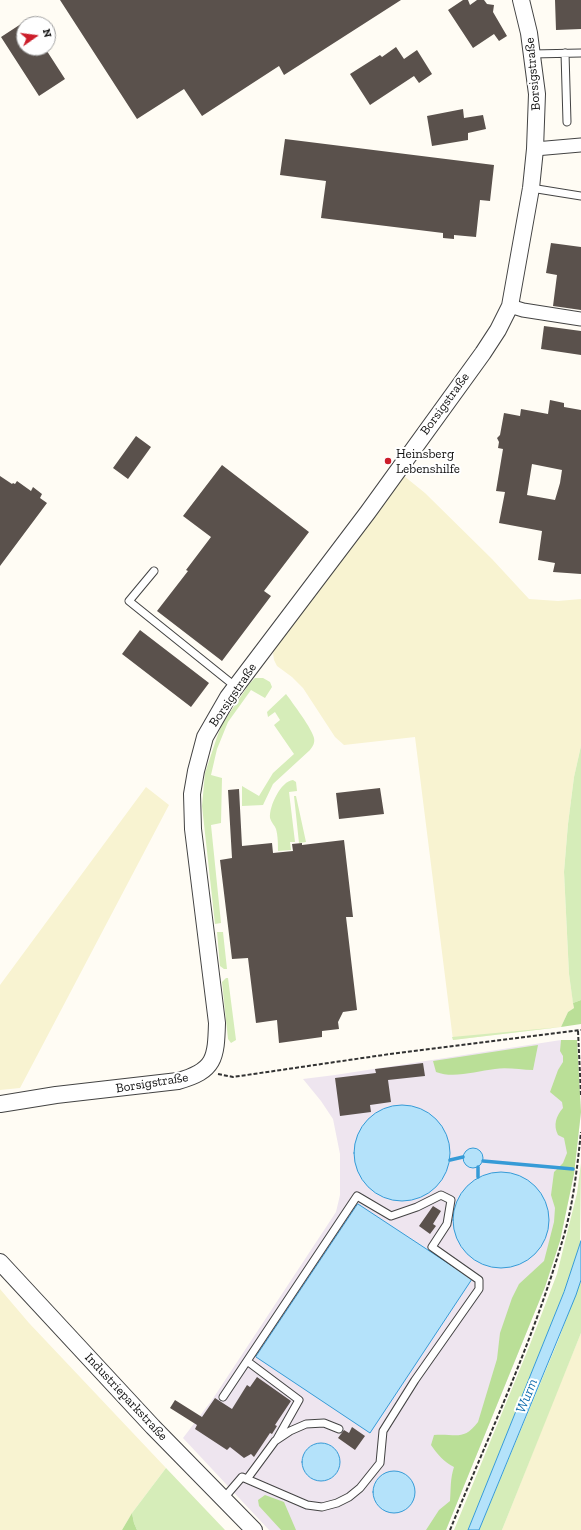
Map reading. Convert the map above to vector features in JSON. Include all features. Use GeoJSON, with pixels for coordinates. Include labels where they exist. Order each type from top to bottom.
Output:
{"type":"FeatureCollection","features":[{"type":"Feature","properties":{"kind":"street","name":"Borsigstraße"},"geometry":{"type":"LineString","coordinates":[[0,1104],[56,1095],[178,1081],[194,1077],[207,1068],[210,1063],[216,1047],[217,1023],[192,829],[192,794],[196,771],[205,737],[228,697],[368,512],[483,353],[498,330],[510,306],[535,149],[536,94],[529,33],[521,0]]}},
{"type":"Feature","properties":{"kind":"street"},"geometry":{"type":"LineString","coordinates":[[535,149],[581,145]]}},
{"type":"Feature","properties":{"kind":"street"},"geometry":{"type":"LineString","coordinates":[[510,306],[523,310],[581,319]]}},
{"type":"Feature","properties":{"kind":"street","name":"Industrieparkstraße"},"geometry":{"type":"LineString","coordinates":[[0,1262],[153,1427],[254,1530]]}},
{"type":"Feature","properties":{"kind":"lane"},"geometry":{"type":"LineString","coordinates":[[565,53],[567,122]]}},
{"type":"Feature","properties":{"kind":"lane"},"geometry":{"type":"LineString","coordinates":[[532,54],[581,53]]}},
{"type":"Feature","properties":{"kind":"lane"},"geometry":{"type":"LineString","coordinates":[[530,188],[581,196]]}},
{"type":"Feature","properties":{"kind":"lane"},"geometry":{"type":"LineString","coordinates":[[154,571],[129,601],[236,687]]}},
{"type":"Feature","properties":{"kind":"lane"},"geometry":{"type":"LineString","coordinates":[[223,1397],[357,1196],[391,1216],[418,1207],[441,1195],[450,1200],[447,1224],[432,1246],[479,1280],[479,1289],[415,1380],[382,1431],[380,1463],[360,1488],[349,1497],[337,1503],[322,1507],[307,1505],[242,1477],[224,1498]]}},
{"type":"Feature","properties":{"kind":"lane"},"geometry":{"type":"LineString","coordinates":[[246,1479],[275,1441],[299,1400],[247,1361]]}},
{"type":"Feature","properties":{"kind":"lane"},"geometry":{"type":"LineString","coordinates":[[275,1441],[290,1431],[306,1424],[324,1423],[339,1429]]}},
{"type":"Feature","properties":{"kind":"path"},"geometry":{"type":"LineString","coordinates":[[207,1068],[221,1075],[233,1077],[390,1054],[581,1030]]}},
{"type":"Feature","properties":{"kind":"path"},"geometry":{"type":"LineString","coordinates":[[578,1031],[581,1095]]}},
{"type":"Feature","properties":{"kind":"path"},"geometry":{"type":"LineString","coordinates":[[450,1530],[520,1361],[563,1241],[576,1179],[581,1132]]}},
{"type":"Feature","properties":{"kind":"shaded area"},"geometry":{"type":"Polygon","coordinates":[[[404,476],[425,493],[492,559],[529,599],[558,601],[581,599],[581,746],[574,777],[564,872],[569,974],[574,1008],[568,1012],[561,1027],[453,1040],[415,737],[344,745],[335,737],[303,688],[292,677],[277,666],[274,660],[273,653],[279,643],[404,476]]]}},
{"type":"Feature","properties":{"kind":"shaded area"},"geometry":{"type":"Polygon","coordinates":[[[146,787],[169,805],[20,1088],[0,1090],[0,985],[146,787]]]}},
{"type":"Feature","properties":{"kind":"shaded area"},"geometry":{"type":"Polygon","coordinates":[[[561,1040],[577,1040],[581,1112],[574,1174],[560,1241],[545,1287],[446,1530],[269,1530],[183,1438],[212,1400],[336,1212],[340,1195],[340,1154],[333,1119],[303,1079],[561,1040]]]}},
{"type":"Feature","properties":{"kind":"shaded area"},"geometry":{"type":"Polygon","coordinates":[[[0,1289],[29,1323],[166,1468],[132,1513],[122,1530],[0,1530],[0,1289]]]}},
{"type":"Feature","properties":{"kind":"shaded area"},"geometry":{"type":"Polygon","coordinates":[[[581,1333],[581,1530],[502,1530],[551,1406],[581,1333]]]}},
{"type":"Feature","properties":{"kind":"green space"},"geometry":{"type":"Polygon","coordinates":[[[255,678],[263,678],[270,682],[272,687],[265,698],[251,690],[228,722],[217,749],[211,775],[222,778],[221,823],[211,825],[221,923],[215,924],[202,806],[205,773],[222,724],[255,678]]]}},
{"type":"Feature","properties":{"kind":"green space"},"geometry":{"type":"Polygon","coordinates":[[[286,694],[313,734],[314,744],[310,750],[273,784],[263,805],[242,806],[242,786],[259,796],[273,773],[294,754],[274,725],[280,720],[275,712],[268,717],[267,712],[286,694]]]}},
{"type":"Feature","properties":{"kind":"green space"},"geometry":{"type":"Polygon","coordinates":[[[581,746],[581,1000],[573,1003],[569,974],[564,872],[574,777],[581,746]]]}},
{"type":"Feature","properties":{"kind":"green space"},"geometry":{"type":"Polygon","coordinates":[[[293,780],[296,782],[297,791],[289,792],[295,842],[290,842],[291,850],[278,851],[277,832],[270,818],[271,807],[280,789],[289,781],[293,780]]]}},
{"type":"Feature","properties":{"kind":"green space"},"geometry":{"type":"Polygon","coordinates":[[[294,796],[296,796],[306,842],[299,843],[294,796]]]}},
{"type":"Feature","properties":{"kind":"green space"},"geometry":{"type":"Polygon","coordinates":[[[217,932],[223,932],[227,969],[220,966],[217,932]]]}},
{"type":"Feature","properties":{"kind":"green space"},"geometry":{"type":"Polygon","coordinates":[[[228,978],[236,1040],[231,1043],[228,1039],[222,982],[228,978]]]}},
{"type":"Feature","properties":{"kind":"green space"},"geometry":{"type":"Polygon","coordinates":[[[581,1000],[581,1024],[561,1027],[568,1012],[574,1008],[573,1003],[581,1000]]]}},
{"type":"Feature","properties":{"kind":"green space"},"geometry":{"type":"Polygon","coordinates":[[[561,1027],[453,1040],[452,1037],[561,1027]]]}},
{"type":"Feature","properties":{"kind":"green space"},"geometry":{"type":"Polygon","coordinates":[[[561,1040],[577,1040],[581,1112],[574,1174],[560,1241],[545,1287],[446,1530],[426,1530],[439,1510],[450,1501],[451,1480],[454,1467],[441,1458],[431,1445],[434,1435],[463,1434],[473,1428],[478,1422],[497,1359],[500,1333],[512,1298],[519,1284],[544,1261],[554,1222],[555,1208],[551,1195],[554,1172],[563,1163],[567,1153],[564,1138],[558,1135],[556,1131],[557,1117],[563,1108],[562,1102],[550,1092],[558,1070],[563,1062],[563,1056],[560,1051],[561,1040]]]}},
{"type":"Feature","properties":{"kind":"green space"},"geometry":{"type":"Polygon","coordinates":[[[538,1045],[533,1070],[500,1068],[450,1075],[436,1072],[433,1061],[538,1045]]]}},
{"type":"Feature","properties":{"kind":"green space"},"geometry":{"type":"Polygon","coordinates":[[[581,1163],[580,1245],[564,1292],[468,1530],[454,1530],[529,1347],[557,1274],[577,1193],[581,1163]]]}},
{"type":"Feature","properties":{"kind":"green space"},"geometry":{"type":"Polygon","coordinates":[[[581,1280],[581,1333],[502,1530],[479,1530],[558,1341],[581,1280]]]}},
{"type":"Feature","properties":{"kind":"green space"},"geometry":{"type":"Polygon","coordinates":[[[166,1468],[225,1530],[137,1530],[132,1513],[166,1468]]]}},
{"type":"Feature","properties":{"kind":"green space"},"geometry":{"type":"Polygon","coordinates":[[[265,1495],[284,1502],[296,1530],[281,1530],[259,1506],[258,1500],[265,1495]]]}},
{"type":"Feature","properties":{"kind":"green space"},"geometry":{"type":"Polygon","coordinates":[[[132,1513],[137,1530],[122,1530],[132,1513]]]}},
{"type":"Feature","properties":{"kind":"water"},"geometry":{"type":"Polygon","coordinates":[[[402,1105],[420,1109],[429,1113],[436,1119],[442,1126],[446,1135],[450,1153],[446,1171],[442,1180],[436,1187],[429,1193],[420,1197],[402,1201],[384,1197],[375,1193],[368,1187],[362,1180],[358,1171],[354,1153],[358,1135],[362,1126],[368,1119],[375,1113],[384,1109],[402,1105]]]}},
{"type":"Feature","properties":{"kind":"water"},"geometry":{"type":"Polygon","coordinates":[[[469,1148],[477,1148],[483,1154],[483,1162],[477,1168],[469,1168],[463,1162],[463,1154],[469,1148]]]}},
{"type":"Feature","properties":{"kind":"water"},"geometry":{"type":"Polygon","coordinates":[[[501,1172],[519,1175],[535,1186],[546,1202],[549,1220],[546,1238],[535,1254],[519,1265],[501,1268],[483,1265],[467,1254],[456,1238],[453,1220],[456,1202],[467,1186],[483,1175],[501,1172]]]}},
{"type":"Feature","properties":{"kind":"water"},"geometry":{"type":"Polygon","coordinates":[[[358,1204],[472,1279],[370,1433],[256,1357],[358,1204]]]}},
{"type":"Feature","properties":{"kind":"water","name":"Wurm"},"geometry":{"type":"Polygon","coordinates":[[[581,1241],[581,1280],[576,1295],[479,1530],[468,1530],[564,1292],[581,1241]]]}},
{"type":"Feature","properties":{"kind":"water"},"geometry":{"type":"Polygon","coordinates":[[[317,1443],[325,1443],[332,1446],[337,1451],[340,1462],[337,1473],[332,1478],[325,1481],[317,1481],[310,1478],[305,1473],[302,1466],[302,1458],[305,1451],[310,1446],[317,1443]]]}},
{"type":"Feature","properties":{"kind":"water"},"geometry":{"type":"Polygon","coordinates":[[[390,1471],[398,1471],[406,1474],[412,1480],[415,1492],[412,1504],[406,1510],[398,1513],[390,1513],[382,1510],[376,1504],[373,1496],[373,1488],[376,1480],[382,1474],[390,1471]]]}},
{"type":"Feature","properties":{"kind":"building"},"geometry":{"type":"Polygon","coordinates":[[[60,0],[401,0],[284,75],[279,66],[202,116],[184,89],[137,119],[60,0]]]}},
{"type":"Feature","properties":{"kind":"building"},"geometry":{"type":"Polygon","coordinates":[[[463,0],[468,0],[470,5],[477,0],[484,0],[487,4],[494,5],[493,12],[507,36],[499,41],[494,34],[473,48],[448,10],[463,0]]]}},
{"type":"Feature","properties":{"kind":"building"},"geometry":{"type":"Polygon","coordinates":[[[555,0],[581,0],[581,29],[556,30],[555,0]]]}},
{"type":"Feature","properties":{"kind":"building"},"geometry":{"type":"Polygon","coordinates":[[[16,27],[16,56],[50,56],[65,79],[39,96],[1,37],[16,27]]]}},
{"type":"Feature","properties":{"kind":"building"},"geometry":{"type":"Polygon","coordinates":[[[396,47],[404,59],[417,50],[432,74],[419,83],[414,76],[370,105],[350,74],[380,55],[382,57],[396,47]]]}},
{"type":"Feature","properties":{"kind":"building"},"geometry":{"type":"Polygon","coordinates":[[[463,109],[464,118],[483,115],[486,129],[468,133],[468,140],[432,146],[427,116],[463,109]]]}},
{"type":"Feature","properties":{"kind":"building"},"geometry":{"type":"Polygon","coordinates":[[[285,139],[494,165],[490,201],[480,200],[476,237],[454,235],[454,239],[443,238],[443,233],[321,218],[326,181],[280,175],[285,139]]]}},
{"type":"Feature","properties":{"kind":"building"},"geometry":{"type":"Polygon","coordinates":[[[551,243],[581,247],[581,310],[553,306],[557,275],[546,273],[551,243]]]}},
{"type":"Feature","properties":{"kind":"building"},"geometry":{"type":"Polygon","coordinates":[[[544,326],[581,331],[581,355],[541,349],[544,326]]]}},
{"type":"Feature","properties":{"kind":"building"},"geometry":{"type":"Polygon","coordinates":[[[550,400],[564,403],[564,407],[581,410],[581,574],[553,572],[555,563],[538,560],[542,531],[499,523],[505,492],[496,491],[503,449],[498,448],[499,442],[497,438],[500,435],[504,413],[520,416],[521,409],[548,414],[550,400]],[[532,464],[527,495],[555,500],[562,470],[532,464]]]}},
{"type":"Feature","properties":{"kind":"building"},"geometry":{"type":"Polygon","coordinates":[[[136,436],[151,447],[128,479],[113,468],[136,436]]]}},
{"type":"Feature","properties":{"kind":"building"},"geometry":{"type":"Polygon","coordinates":[[[222,465],[309,532],[264,591],[271,596],[222,661],[157,611],[188,571],[186,570],[211,537],[183,516],[222,465]]]}},
{"type":"Feature","properties":{"kind":"building"},"geometry":{"type":"Polygon","coordinates":[[[0,476],[12,484],[15,484],[17,481],[31,491],[33,487],[42,494],[40,498],[47,503],[0,566],[0,476]]]}},
{"type":"Feature","properties":{"kind":"building"},"geometry":{"type":"Polygon","coordinates":[[[140,630],[209,683],[191,707],[122,654],[140,630]]]}},
{"type":"Feature","properties":{"kind":"building"},"geometry":{"type":"Polygon","coordinates":[[[380,788],[384,814],[339,819],[336,793],[380,788]]]}},
{"type":"Feature","properties":{"kind":"building"},"geometry":{"type":"Polygon","coordinates":[[[239,789],[242,846],[272,843],[273,853],[293,851],[292,844],[302,843],[302,845],[344,840],[353,917],[346,917],[357,1010],[343,1012],[338,1022],[339,1029],[322,1031],[322,1037],[279,1043],[277,1020],[256,1023],[248,958],[232,959],[220,860],[232,858],[228,790],[239,789]]]}},
{"type":"Feature","properties":{"kind":"building"},"geometry":{"type":"Polygon","coordinates":[[[423,1063],[425,1076],[388,1080],[391,1102],[370,1105],[371,1112],[340,1116],[335,1078],[376,1073],[375,1069],[423,1063]]]}},
{"type":"Feature","properties":{"kind":"building"},"geometry":{"type":"Polygon","coordinates":[[[433,1206],[441,1211],[433,1224],[436,1226],[430,1234],[419,1226],[433,1206]]]}},
{"type":"Feature","properties":{"kind":"building"},"geometry":{"type":"Polygon","coordinates":[[[257,1377],[291,1401],[275,1425],[277,1426],[272,1434],[270,1433],[254,1457],[251,1454],[244,1458],[230,1447],[227,1450],[195,1429],[197,1425],[170,1408],[175,1400],[202,1417],[215,1398],[232,1409],[247,1385],[250,1387],[257,1377]]]}},
{"type":"Feature","properties":{"kind":"building"},"geometry":{"type":"Polygon","coordinates":[[[352,1427],[365,1436],[355,1450],[338,1438],[344,1430],[349,1433],[352,1427]]]}},
{"type":"Feature","properties":{"kind":"waterway"},"geometry":{"type":"LineString","coordinates":[[450,1160],[463,1157]]}},
{"type":"Feature","properties":{"kind":"waterway"},"geometry":{"type":"LineString","coordinates":[[483,1161],[573,1169]]}},
{"type":"Feature","properties":{"kind":"waterway"},"geometry":{"type":"LineString","coordinates":[[478,1167],[478,1177]]}},
{"type":"Feature","properties":{"kind":"place","name":"Heinsberg Lebenshilfe"},"geometry":{"type":"Point","coordinates":[388,461]}}]}
